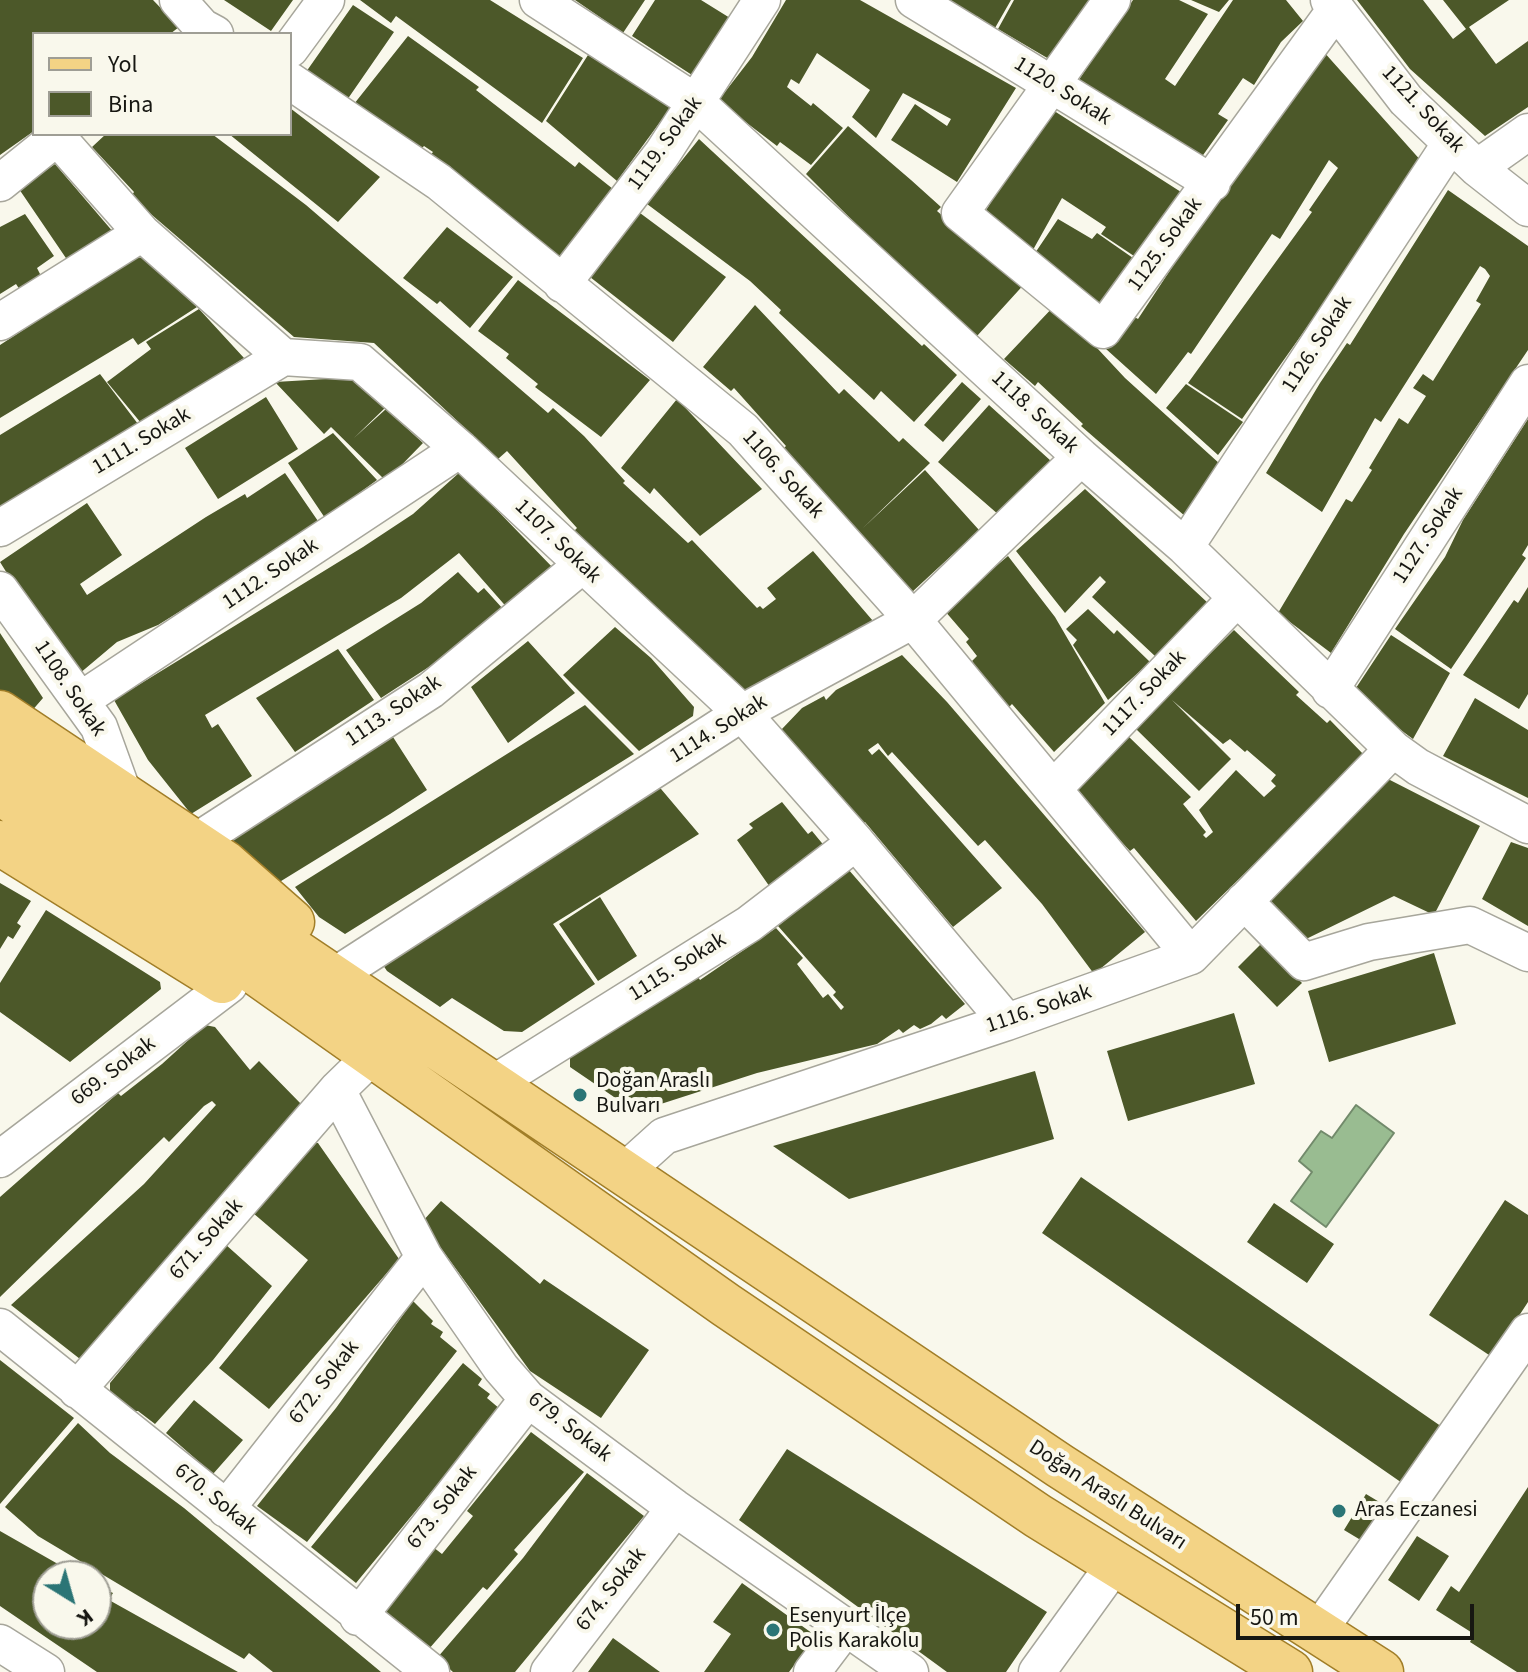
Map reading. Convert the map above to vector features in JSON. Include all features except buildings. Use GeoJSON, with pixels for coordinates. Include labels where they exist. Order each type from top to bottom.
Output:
{"type":"FeatureCollection","features":[{"type":"Feature","properties":{"kind":"main road"},"geometry":{"type":"LineString","coordinates":[[0,713],[225,863],[291,920],[328,974]]}},
{"type":"Feature","properties":{"kind":"main road","name":"Doğan Araslı Bulvarı"},"geometry":{"type":"LineString","coordinates":[[0,753],[1060,1466],[1381,1672]]}},
{"type":"Feature","properties":{"kind":"main road"},"geometry":{"type":"LineString","coordinates":[[0,792],[726,1305],[1115,1564],[1290,1672]]}},
{"type":"Feature","properties":{"kind":"main road"},"geometry":{"type":"LineString","coordinates":[[0,843],[314,1038],[374,1054]]}},
{"type":"Feature","properties":{"kind":"street"},"geometry":{"type":"LineString","coordinates":[[178,0],[203,32]]}},
{"type":"Feature","properties":{"kind":"street"},"geometry":{"type":"LineString","coordinates":[[292,46],[326,0]]}},
{"type":"Feature","properties":{"kind":"street","name":"1118. Sokak"},"geometry":{"type":"LineString","coordinates":[[538,0],[697,103],[1081,457],[1185,547],[1393,749],[1418,767],[1528,825]]}},
{"type":"Feature","properties":{"kind":"street","name":"1119. Sokak"},"geometry":{"type":"LineString","coordinates":[[562,284],[697,103],[762,0]]}},
{"type":"Feature","properties":{"kind":"street","name":"1120. Sokak"},"geometry":{"type":"LineString","coordinates":[[914,0],[1212,183]]}},
{"type":"Feature","properties":{"kind":"street"},"geometry":{"type":"LineString","coordinates":[[1051,86],[1112,0]]}},
{"type":"Feature","properties":{"kind":"street","name":"1125. Sokak"},"geometry":{"type":"LineString","coordinates":[[1051,86],[960,213],[1103,330],[1212,183],[1333,5]]}},
{"type":"Feature","properties":{"kind":"street","name":"1121. Sokak"},"geometry":{"type":"LineString","coordinates":[[1333,5],[1406,100],[1477,168],[1528,208]]}},
{"type":"Feature","properties":{"kind":"street","name":"1106. Sokak"},"geometry":{"type":"LineString","coordinates":[[292,82],[439,182],[743,430],[913,620],[1191,956]]}},
{"type":"Feature","properties":{"kind":"street"},"geometry":{"type":"LineString","coordinates":[[1477,168],[1528,132]]}},
{"type":"Feature","properties":{"kind":"street"},"geometry":{"type":"LineString","coordinates":[[0,183],[59,136],[142,233],[283,357]]}},
{"type":"Feature","properties":{"kind":"street","name":"1126. Sokak"},"geometry":{"type":"LineString","coordinates":[[1185,547],[1451,143]]}},
{"type":"Feature","properties":{"kind":"street"},"geometry":{"type":"LineString","coordinates":[[0,322],[142,233]]}},
{"type":"Feature","properties":{"kind":"street","name":"1107. Sokak"},"geometry":{"type":"LineString","coordinates":[[283,357],[360,362],[460,449],[581,566],[742,713],[856,842],[1007,1022]]}},
{"type":"Feature","properties":{"kind":"street","name":"1111. Sokak"},"geometry":{"type":"LineString","coordinates":[[0,528],[283,357]]}},
{"type":"Feature","properties":{"kind":"street","name":"1127. Sokak"},"geometry":{"type":"LineString","coordinates":[[1330,690],[1528,383]]}},
{"type":"Feature","properties":{"kind":"street","name":"1112. Sokak"},"geometry":{"type":"LineString","coordinates":[[81,700],[460,449]]}},
{"type":"Feature","properties":{"kind":"street","name":"1114. Sokak"},"geometry":{"type":"LineString","coordinates":[[328,974],[742,713],[913,620],[1081,457]]}},
{"type":"Feature","properties":{"kind":"street","name":"1113. Sokak"},"geometry":{"type":"LineString","coordinates":[[194,843],[431,690],[581,566]]}},
{"type":"Feature","properties":{"kind":"street","name":"1108. Sokak"},"geometry":{"type":"LineString","coordinates":[[0,590],[99,727],[124,796]]}},
{"type":"Feature","properties":{"kind":"street","name":"1117. Sokak"},"geometry":{"type":"LineString","coordinates":[[1053,789],[1236,599]]}},
{"type":"Feature","properties":{"kind":"street","name":"1116. Sokak"},"geometry":{"type":"LineString","coordinates":[[624,1172],[664,1136],[1007,1022],[1191,956],[1393,749]]}},
{"type":"Feature","properties":{"kind":"street","name":"1115. Sokak"},"geometry":{"type":"LineString","coordinates":[[493,1084],[749,924],[856,842]]}},
{"type":"Feature","properties":{"kind":"street"},"geometry":{"type":"LineString","coordinates":[[1244,901],[1304,962],[1369,942],[1470,925],[1528,953]]}},
{"type":"Feature","properties":{"kind":"street","name":"669. Sokak"},"geometry":{"type":"LineString","coordinates":[[0,1159],[229,985]]}},
{"type":"Feature","properties":{"kind":"street"},"geometry":{"type":"LineString","coordinates":[[337,1090],[374,1054]]}},
{"type":"Feature","properties":{"kind":"street","name":"679. Sokak"},"geometry":{"type":"LineString","coordinates":[[337,1090],[424,1257],[501,1368],[528,1399],[675,1508],[910,1672]]}},
{"type":"Feature","properties":{"kind":"street","name":"671. Sokak"},"geometry":{"type":"LineString","coordinates":[[77,1390],[337,1090]]}},
{"type":"Feature","properties":{"kind":"street","name":"672. Sokak"},"geometry":{"type":"LineString","coordinates":[[226,1509],[424,1257]]}},
{"type":"Feature","properties":{"kind":"street","name":"670. Sokak"},"geometry":{"type":"LineString","coordinates":[[0,1327],[358,1617],[431,1672]]}},
{"type":"Feature","properties":{"kind":"street"},"geometry":{"type":"LineString","coordinates":[[1317,1633],[1528,1332]]}},
{"type":"Feature","properties":{"kind":"street","name":"673. Sokak"},"geometry":{"type":"LineString","coordinates":[[358,1617],[528,1399]]}},
{"type":"Feature","properties":{"kind":"street","name":"674. Sokak"},"geometry":{"type":"LineString","coordinates":[[549,1672],[675,1508]]}},
{"type":"Feature","properties":{"kind":"street"},"geometry":{"type":"LineString","coordinates":[[1037,1672],[1115,1564]]}},
{"type":"Feature","properties":{"kind":"street"},"geometry":{"type":"LineString","coordinates":[[812,1672],[846,1627]]}},
{"type":"Feature","properties":{"kind":"street"},"geometry":{"type":"LineString","coordinates":[[0,1643],[46,1672]]}},
{"type":"Feature","properties":{"kind":"shaded area"},"geometry":{"type":"Polygon","coordinates":[[[1356,1105],[1394,1133],[1326,1227],[1291,1201],[1312,1172],[1299,1161],[1321,1131],[1332,1138],[1356,1105]]]}},
{"type":"Feature","properties":{"kind":"place","name":"Doğan Araslı Bulvarı"},"geometry":{"type":"Point","coordinates":[580,1095]}},
{"type":"Feature","properties":{"kind":"place","name":"Aras Eczanesi"},"geometry":{"type":"Point","coordinates":[1339,1511]}},
{"type":"Feature","properties":{"kind":"place","name":"Esenyurt İlçe Polis Karakolu"},"geometry":{"type":"Point","coordinates":[773,1630]}}]}
